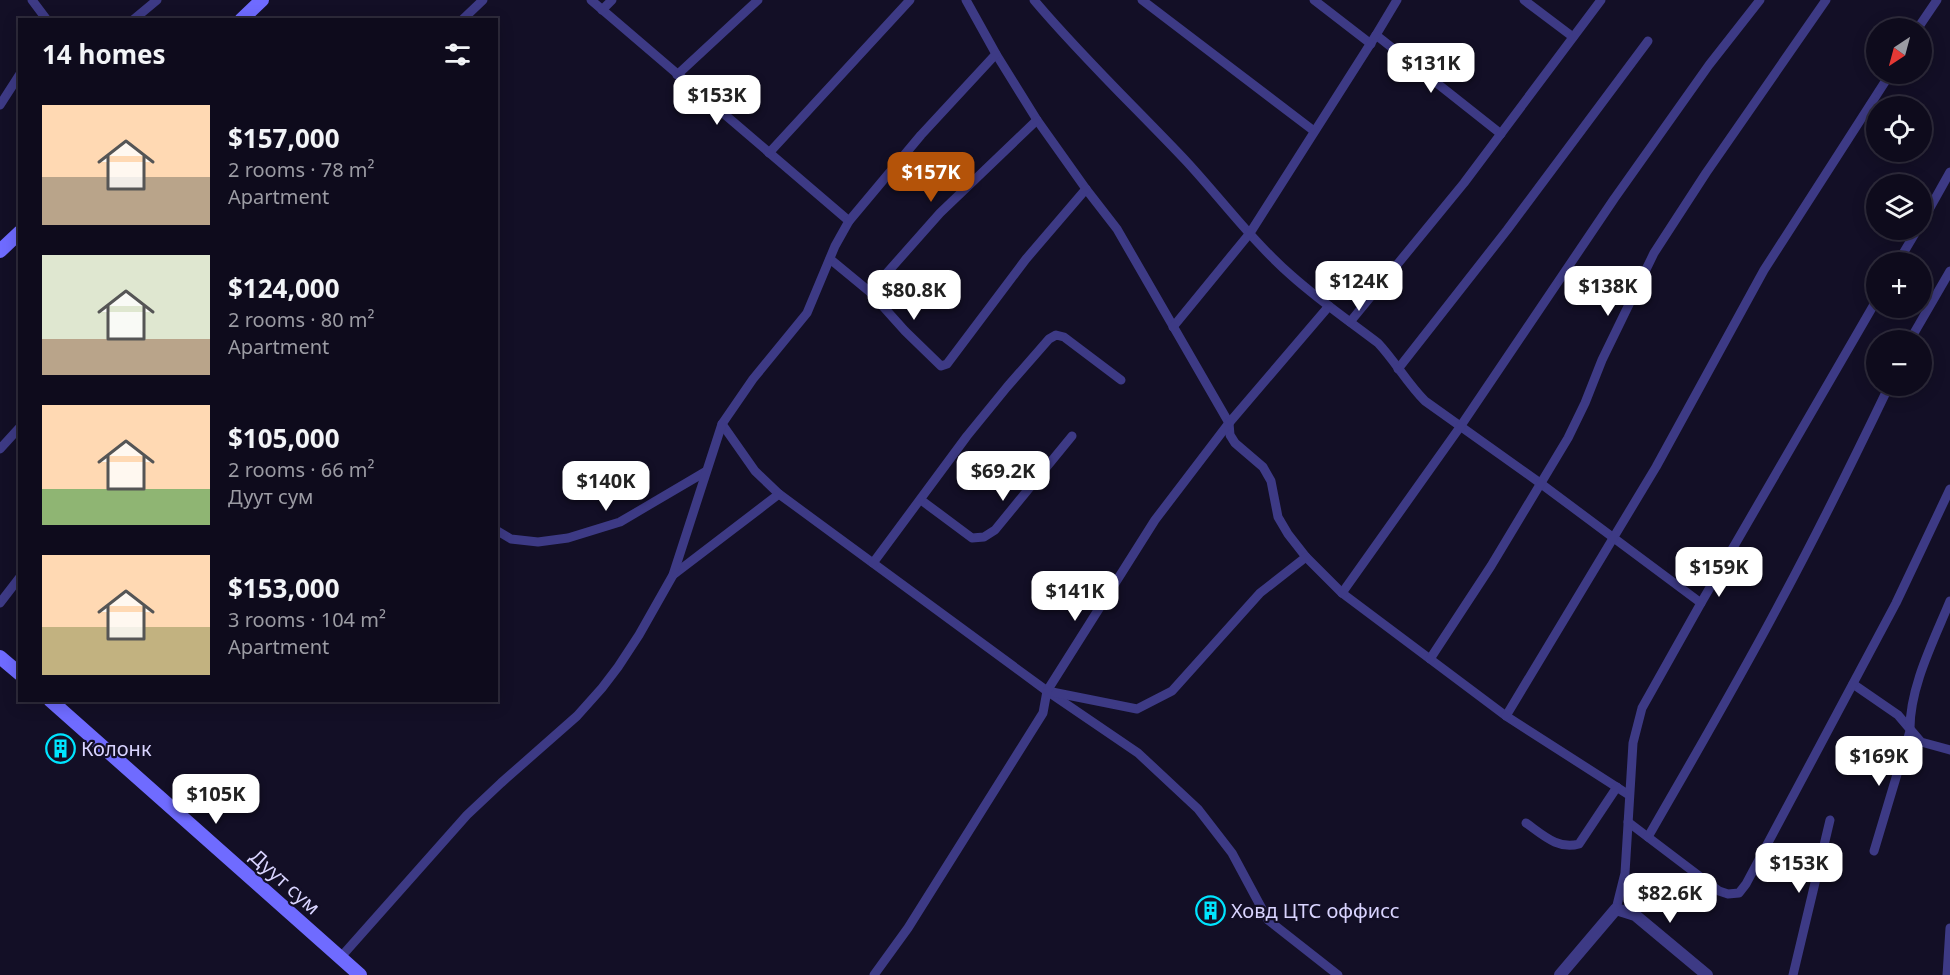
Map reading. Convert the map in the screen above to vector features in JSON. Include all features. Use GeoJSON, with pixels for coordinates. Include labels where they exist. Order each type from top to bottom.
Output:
{"type":"FeatureCollection","features":[{"type":"Feature","properties":{"kind":"main road"},"geometry":{"type":"LineString","coordinates":[[243,18],[262,0]]}},
{"type":"Feature","properties":{"kind":"main road"},"geometry":{"type":"LineString","coordinates":[[0,251],[18,234]]}},
{"type":"Feature","properties":{"kind":"main road"},"geometry":{"type":"LineString","coordinates":[[0,657],[18,672]]}},
{"type":"Feature","properties":{"kind":"main road","name":"Дуут сум"},"geometry":{"type":"LineString","coordinates":[[52,702],[360,975]]}},
{"type":"Feature","properties":{"kind":"street"},"geometry":{"type":"LineString","coordinates":[[31,0],[37,18]]}},
{"type":"Feature","properties":{"kind":"street"},"geometry":{"type":"LineString","coordinates":[[31,0],[45,18]]}},
{"type":"Feature","properties":{"kind":"street"},"geometry":{"type":"LineString","coordinates":[[135,18],[157,0]]}},
{"type":"Feature","properties":{"kind":"street"},"geometry":{"type":"LineString","coordinates":[[464,18],[483,0]]}},
{"type":"Feature","properties":{"kind":"street"},"geometry":{"type":"LineString","coordinates":[[591,0],[849,221]]}},
{"type":"Feature","properties":{"kind":"street"},"geometry":{"type":"LineString","coordinates":[[602,10],[612,0]]}},
{"type":"Feature","properties":{"kind":"street"},"geometry":{"type":"LineString","coordinates":[[677,75],[758,0]]}},
{"type":"Feature","properties":{"kind":"street"},"geometry":{"type":"LineString","coordinates":[[769,153],[910,0]]}},
{"type":"Feature","properties":{"kind":"street"},"geometry":{"type":"LineString","coordinates":[[966,0],[1037,120],[1117,229],[1229,423],[1230,435],[1235,443],[1263,467],[1271,481],[1278,517],[1306,557],[1342,593],[1430,660],[1506,716],[1629,795]]}},
{"type":"Feature","properties":{"kind":"street"},"geometry":{"type":"LineString","coordinates":[[1034,0],[1250,233],[1291,275],[1378,343],[1412,388],[1425,401],[1701,603]]}},
{"type":"Feature","properties":{"kind":"street"},"geometry":{"type":"LineString","coordinates":[[1142,0],[1314,131]]}},
{"type":"Feature","properties":{"kind":"street"},"geometry":{"type":"LineString","coordinates":[[1314,0],[1373,40],[1500,134]]}},
{"type":"Feature","properties":{"kind":"street"},"geometry":{"type":"LineString","coordinates":[[1173,327],[1250,233],[1397,0]]}},
{"type":"Feature","properties":{"kind":"street"},"geometry":{"type":"LineString","coordinates":[[1524,0],[1573,37]]}},
{"type":"Feature","properties":{"kind":"street"},"geometry":{"type":"LineString","coordinates":[[1350,321],[1464,183],[1601,0]]}},
{"type":"Feature","properties":{"kind":"street"},"geometry":{"type":"LineString","coordinates":[[1342,593],[1461,426],[1614,199],[1709,65],[1760,0]]}},
{"type":"Feature","properties":{"kind":"street"},"geometry":{"type":"LineString","coordinates":[[1430,660],[1491,566],[1568,438],[1602,360],[1654,254],[1706,173],[1826,0]]}},
{"type":"Feature","properties":{"kind":"street"},"geometry":{"type":"LineString","coordinates":[[1925,18],[1937,0]]}},
{"type":"Feature","properties":{"kind":"street"},"geometry":{"type":"LineString","coordinates":[[1398,369],[1507,230],[1648,41]]}},
{"type":"Feature","properties":{"kind":"street"},"geometry":{"type":"LineString","coordinates":[[340,958],[473,809],[560,733],[596,695],[639,635],[673,575],[722,424],[753,379],[807,313],[835,246],[849,221],[921,135],[996,54]]}},
{"type":"Feature","properties":{"kind":"street"},"geometry":{"type":"LineString","coordinates":[[0,105],[18,77]]}},
{"type":"Feature","properties":{"kind":"street"},"geometry":{"type":"LineString","coordinates":[[1506,716],[1687,412],[1764,270],[1884,84]]}},
{"type":"Feature","properties":{"kind":"street"},"geometry":{"type":"LineString","coordinates":[[870,292],[940,213],[1037,120]]}},
{"type":"Feature","properties":{"kind":"street"},"geometry":{"type":"LineString","coordinates":[[1932,204],[1950,172]]}},
{"type":"Feature","properties":{"kind":"street"},"geometry":{"type":"LineString","coordinates":[[830,259],[870,292],[904,331],[941,366],[947,364],[1026,259],[1086,189]]}},
{"type":"Feature","properties":{"kind":"street"},"geometry":{"type":"LineString","coordinates":[[1916,330],[1950,271]]}},
{"type":"Feature","properties":{"kind":"street"},"geometry":{"type":"LineString","coordinates":[[874,975],[908,928],[1043,713],[1047,691],[1155,520],[1229,423],[1329,306]]}},
{"type":"Feature","properties":{"kind":"street"},"geometry":{"type":"LineString","coordinates":[[1560,975],[1616,909],[1625,873],[1633,743],[1642,708],[1866,318]]}},
{"type":"Feature","properties":{"kind":"street"},"geometry":{"type":"LineString","coordinates":[[873,563],[974,428],[1049,339],[1056,335],[1064,337],[1121,380]]}},
{"type":"Feature","properties":{"kind":"street"},"geometry":{"type":"LineString","coordinates":[[1648,837],[1776,610],[1849,469],[1883,396]]}},
{"type":"Feature","properties":{"kind":"street"},"geometry":{"type":"LineString","coordinates":[[722,424],[755,471],[779,494],[1047,691],[1138,753],[1198,809],[1232,853],[1268,920],[1338,975]]}},
{"type":"Feature","properties":{"kind":"street"},"geometry":{"type":"LineString","coordinates":[[0,449],[18,429]]}},
{"type":"Feature","properties":{"kind":"street"},"geometry":{"type":"LineString","coordinates":[[921,500],[972,538],[984,537],[995,530],[1013,510],[1072,436]]}},
{"type":"Feature","properties":{"kind":"street"},"geometry":{"type":"LineString","coordinates":[[498,531],[512,539],[538,542],[568,538],[620,522],[705,472]]}},
{"type":"Feature","properties":{"kind":"street"},"geometry":{"type":"LineString","coordinates":[[1628,822],[1719,891],[1728,894],[1739,893],[1746,884],[1896,603],[1950,489]]}},
{"type":"Feature","properties":{"kind":"street"},"geometry":{"type":"LineString","coordinates":[[673,575],[779,494]]}},
{"type":"Feature","properties":{"kind":"street"},"geometry":{"type":"LineString","coordinates":[[1047,691],[1137,709],[1173,691],[1260,593],[1306,557]]}},
{"type":"Feature","properties":{"kind":"street"},"geometry":{"type":"LineString","coordinates":[[0,603],[18,580]]}},
{"type":"Feature","properties":{"kind":"street"},"geometry":{"type":"LineString","coordinates":[[1874,851],[1910,731],[1910,714],[1926,660],[1950,601]]}},
{"type":"Feature","properties":{"kind":"street"},"geometry":{"type":"LineString","coordinates":[[1853,684],[1898,715],[1921,742],[1950,750]]}},
{"type":"Feature","properties":{"kind":"street"},"geometry":{"type":"LineString","coordinates":[[1526,823],[1552,842],[1568,847],[1580,844],[1617,787]]}},
{"type":"Feature","properties":{"kind":"street"},"geometry":{"type":"LineString","coordinates":[[1793,975],[1830,820]]}},
{"type":"Feature","properties":{"kind":"street"},"geometry":{"type":"LineString","coordinates":[[1616,909],[1635,915],[1707,975]]}},
{"type":"Feature","properties":{"kind":"street"},"geometry":{"type":"LineString","coordinates":[[1947,975],[1950,928]]}},
{"type":"Feature","properties":{"kind":"place","name":"Колонк"},"geometry":{"type":"Point","coordinates":[60,749]}},
{"type":"Feature","properties":{"kind":"place","name":"Ховд ЦТС оффисс"},"geometry":{"type":"Point","coordinates":[1210,911]}}]}
